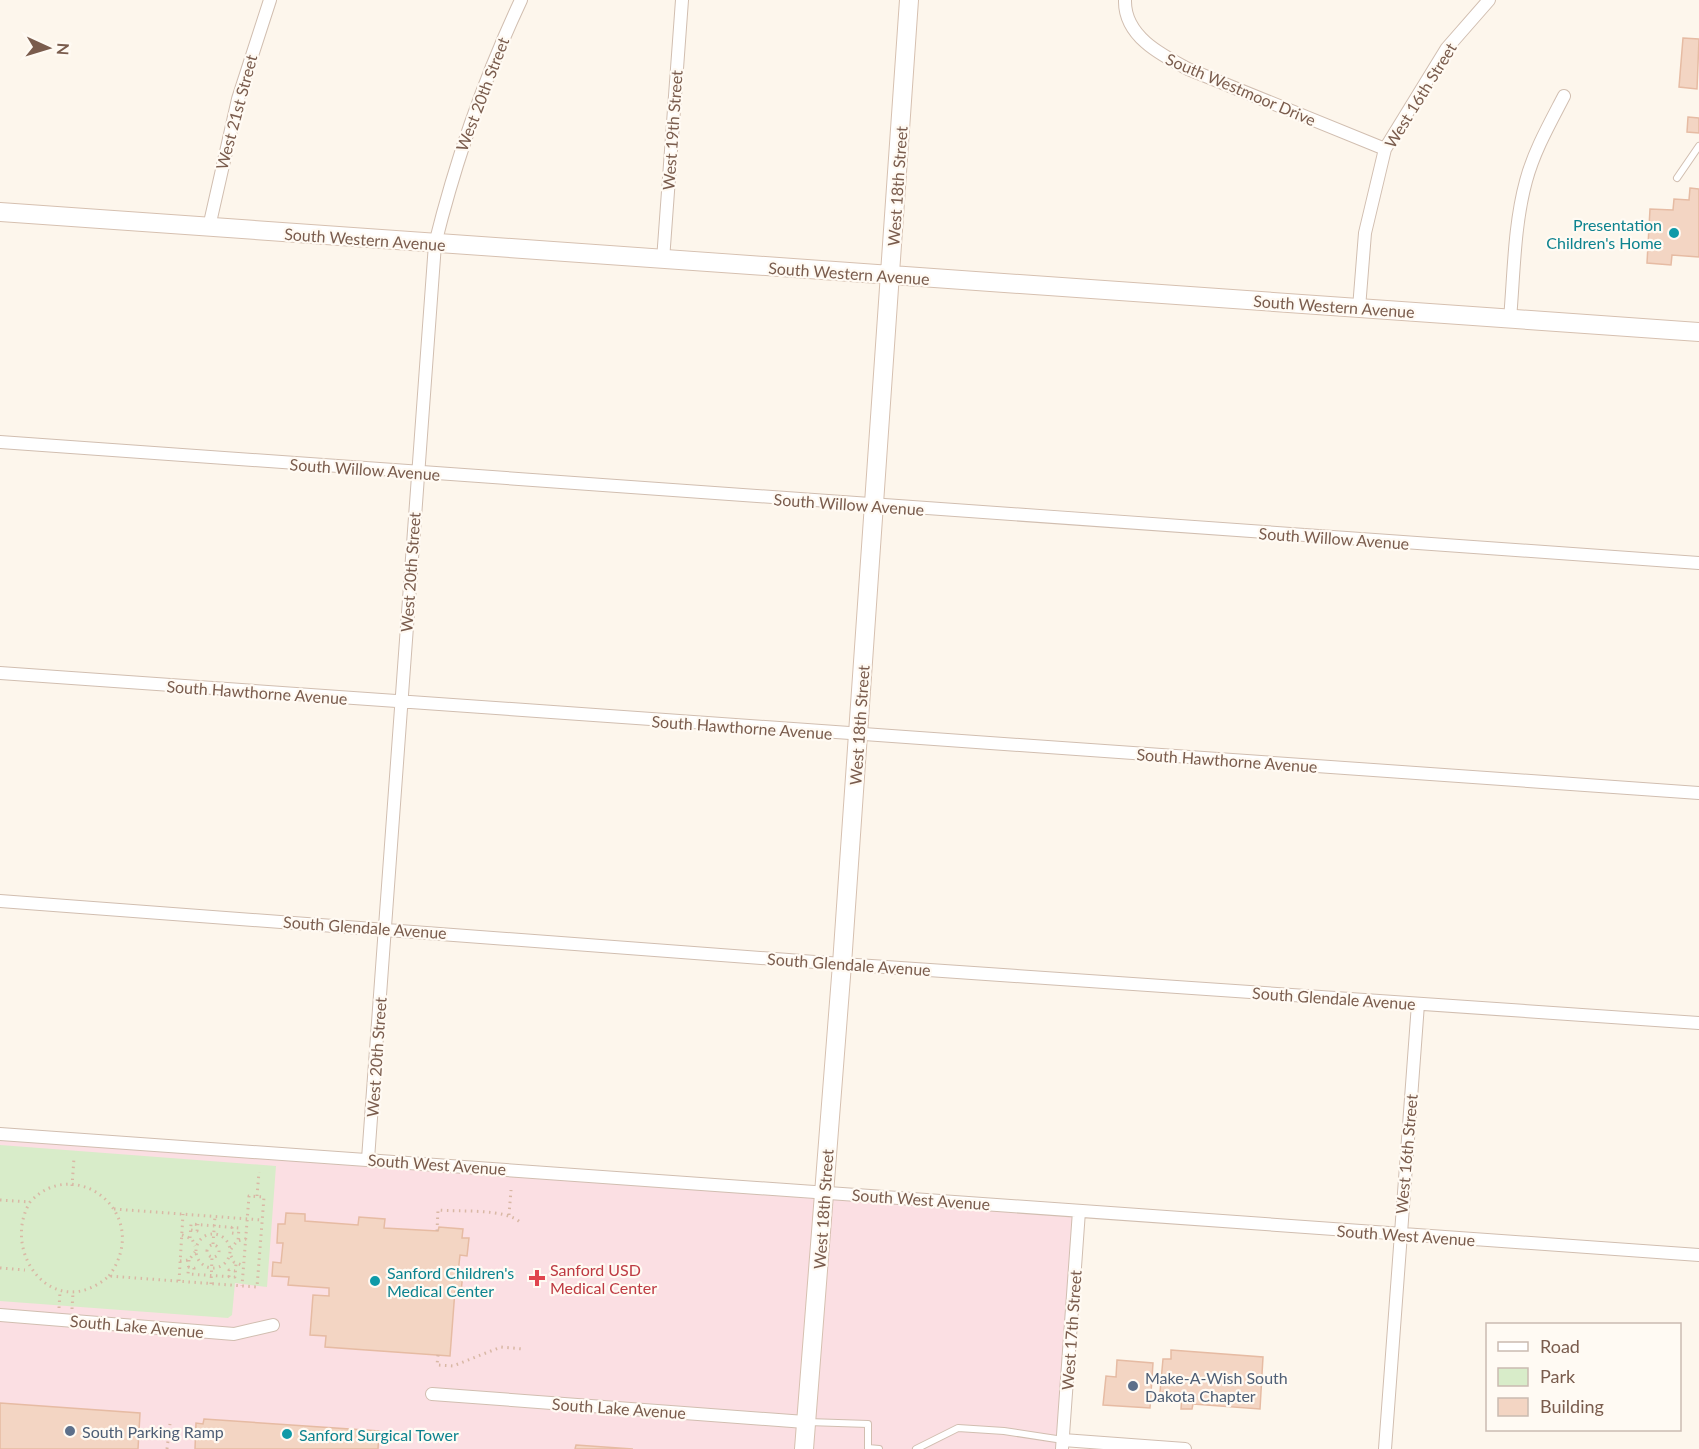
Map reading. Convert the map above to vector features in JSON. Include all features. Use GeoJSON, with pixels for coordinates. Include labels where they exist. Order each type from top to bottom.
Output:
{"type":"FeatureCollection","features":[{"type":"Feature","properties":{"kind":"street","name":"West 21st Street"},"geometry":{"type":"LineString","coordinates":[[209,227],[235,109],[270,0]]}},
{"type":"Feature","properties":{"kind":"street","name":"West 20th Street"},"geometry":{"type":"LineString","coordinates":[[368,1159],[435,244],[453,171],[479,97],[521,0]]}},
{"type":"Feature","properties":{"kind":"street","name":"West 19th Street"},"geometry":{"type":"LineString","coordinates":[[663,260],[682,0]]}},
{"type":"Feature","properties":{"kind":"street","name":"West 18th Street"},"geometry":{"type":"LineString","coordinates":[[804,1449],[859,735],[909,0]]}},
{"type":"Feature","properties":{"kind":"street","name":"South Westmoor Drive"},"geometry":{"type":"LineString","coordinates":[[1125,0],[1136,33],[1162,56],[1188,69],[1384,149]]}},
{"type":"Feature","properties":{"kind":"street","name":"West 16th Street"},"geometry":{"type":"LineString","coordinates":[[1359,308],[1365,233],[1384,149],[1448,48],[1489,0]]}},
{"type":"Feature","properties":{"kind":"street"},"geometry":{"type":"LineString","coordinates":[[1510,319],[1519,214],[1526,180],[1538,147],[1564,96]]}},
{"type":"Feature","properties":{"kind":"street","name":"South Western Avenue"},"geometry":{"type":"LineString","coordinates":[[0,212],[1699,332]]}},
{"type":"Feature","properties":{"kind":"street","name":"South Willow Avenue"},"geometry":{"type":"LineString","coordinates":[[0,442],[1699,563]]}},
{"type":"Feature","properties":{"kind":"street","name":"South Hawthorne Avenue"},"geometry":{"type":"LineString","coordinates":[[0,673],[1699,793]]}},
{"type":"Feature","properties":{"kind":"street","name":"South Glendale Avenue"},"geometry":{"type":"LineString","coordinates":[[0,901],[385,928],[842,964],[1699,1023]]}},
{"type":"Feature","properties":{"kind":"street","name":"West 16th Street"},"geometry":{"type":"LineString","coordinates":[[1385,1449],[1418,1004]]}},
{"type":"Feature","properties":{"kind":"street","name":"South West Avenue"},"geometry":{"type":"LineString","coordinates":[[0,1134],[1699,1255]]}},
{"type":"Feature","properties":{"kind":"street","name":"West 17th Street"},"geometry":{"type":"LineString","coordinates":[[1063,1444],[1079,1211]]}},
{"type":"Feature","properties":{"kind":"street","name":"South Lake Avenue"},"geometry":{"type":"LineString","coordinates":[[0,1315],[234,1334],[273,1325]]}},
{"type":"Feature","properties":{"kind":"street","name":"South Lake Avenue"},"geometry":{"type":"LineString","coordinates":[[432,1394],[806,1422]]}},
{"type":"Feature","properties":{"kind":"street"},"geometry":{"type":"LineString","coordinates":[[1063,1444],[1185,1449]]}},
{"type":"Feature","properties":{"kind":"lane"},"geometry":{"type":"LineString","coordinates":[[1677,178],[1692,153],[1699,146]]}},
{"type":"Feature","properties":{"kind":"lane"},"geometry":{"type":"LineString","coordinates":[[806,1422],[868,1424],[868,1448],[879,1449]]}},
{"type":"Feature","properties":{"kind":"lane"},"geometry":{"type":"LineString","coordinates":[[916,1449],[958,1428],[1004,1431],[1063,1444]]}},
{"type":"Feature","properties":{"kind":"path"},"geometry":{"type":"LineString","coordinates":[[72,1186],[74,1158]]}},
{"type":"Feature","properties":{"kind":"path"},"geometry":{"type":"LineString","coordinates":[[257,1196],[259,1172]]}},
{"type":"Feature","properties":{"kind":"path"},"geometry":{"type":"LineString","coordinates":[[17,1247],[18,1223],[30,1202],[50,1189],[72,1186],[97,1192],[114,1209],[123,1231],[124,1243],[117,1266],[110,1276],[90,1290],[66,1293],[43,1286],[25,1270],[23,1264]]}},
{"type":"Feature","properties":{"kind":"path"},"geometry":{"type":"LineString","coordinates":[[509,1215],[511,1190]]}},
{"type":"Feature","properties":{"kind":"path"},"geometry":{"type":"LineString","coordinates":[[110,1276],[211,1284],[257,1287],[264,1197],[249,1196],[242,1286]]}},
{"type":"Feature","properties":{"kind":"path"},"geometry":{"type":"LineString","coordinates":[[0,1200],[30,1202]]}},
{"type":"Feature","properties":{"kind":"path"},"geometry":{"type":"LineString","coordinates":[[114,1209],[262,1220]]}},
{"type":"Feature","properties":{"kind":"path"},"geometry":{"type":"LineString","coordinates":[[437,1231],[438,1210],[509,1215],[521,1223]]}},
{"type":"Feature","properties":{"kind":"path"},"geometry":{"type":"LineString","coordinates":[[179,1281],[183,1214]]}},
{"type":"Feature","properties":{"kind":"path"},"geometry":{"type":"LineString","coordinates":[[211,1284],[212,1257],[207,1250],[213,1245],[215,1216]]}},
{"type":"Feature","properties":{"kind":"path"},"geometry":{"type":"LineString","coordinates":[[191,1224],[215,1226],[239,1228],[238,1241],[226,1262],[212,1268],[201,1263],[190,1238],[191,1224]]}},
{"type":"Feature","properties":{"kind":"path"},"geometry":{"type":"LineString","coordinates":[[214,1234],[228,1242],[236,1264],[235,1277],[188,1274],[189,1260],[202,1238],[214,1234]]}},
{"type":"Feature","properties":{"kind":"path"},"geometry":{"type":"LineString","coordinates":[[182,1235],[190,1238]]}},
{"type":"Feature","properties":{"kind":"path"},"geometry":{"type":"LineString","coordinates":[[238,1241],[246,1239]]}},
{"type":"Feature","properties":{"kind":"path"},"geometry":{"type":"LineString","coordinates":[[212,1257],[219,1251],[213,1245]]}},
{"type":"Feature","properties":{"kind":"path"},"geometry":{"type":"LineString","coordinates":[[180,1261],[189,1260]]}},
{"type":"Feature","properties":{"kind":"path"},"geometry":{"type":"LineString","coordinates":[[236,1264],[244,1266]]}},
{"type":"Feature","properties":{"kind":"path"},"geometry":{"type":"LineString","coordinates":[[0,1268],[25,1270]]}},
{"type":"Feature","properties":{"kind":"path"},"geometry":{"type":"LineString","coordinates":[[438,1355],[437,1365],[453,1366],[501,1347],[523,1349]]}},
{"type":"Feature","properties":{"kind":"path"},"geometry":{"type":"LineString","coordinates":[[168,1449],[170,1424]]}},
{"type":"Feature","properties":{"kind":"shaded area","name":"Sanford USD Medical Center"},"geometry":{"type":"Polygon","coordinates":[[[0,1134],[1079,1211],[1062,1449],[0,1449],[0,1134]]]}},
{"type":"Feature","properties":{"kind":"green space"},"geometry":{"type":"Polygon","coordinates":[[[0,1145],[276,1166],[267,1287],[235,1283],[232,1315],[228,1318],[0,1301],[0,1145]]]}},
{"type":"Feature","properties":{"kind":"building"},"geometry":{"type":"Polygon","coordinates":[[[1683,38],[1699,39],[1697,89],[1679,87],[1683,38]]]}},
{"type":"Feature","properties":{"kind":"building"},"geometry":{"type":"Polygon","coordinates":[[[1688,117],[1699,118],[1699,133],[1687,132],[1688,117]]]}},
{"type":"Feature","properties":{"kind":"building","name":"Presentation Children's Home"},"geometry":{"type":"Polygon","coordinates":[[[1690,188],[1699,189],[1699,257],[1672,255],[1671,265],[1647,263],[1650,209],[1673,210],[1674,199],[1689,200],[1690,188]]]}},
{"type":"Feature","properties":{"kind":"building","name":"Sanford Children's Medical Center"},"geometry":{"type":"Polygon","coordinates":[[[286,1213],[305,1214],[305,1221],[358,1225],[359,1217],[385,1219],[384,1228],[438,1231],[439,1227],[463,1229],[462,1238],[469,1238],[467,1256],[460,1255],[458,1273],[463,1274],[461,1291],[455,1290],[450,1356],[325,1347],[326,1336],[310,1335],[313,1295],[329,1296],[329,1288],[288,1285],[289,1277],[272,1276],[273,1262],[281,1263],[283,1243],[277,1243],[278,1224],[285,1224],[286,1213]]]}},
{"type":"Feature","properties":{"kind":"building"},"geometry":{"type":"Polygon","coordinates":[[[1171,1350],[1263,1357],[1260,1409],[1193,1404],[1192,1409],[1181,1409],[1182,1394],[1160,1392],[1163,1359],[1171,1359],[1171,1350]]]}},
{"type":"Feature","properties":{"kind":"building"},"geometry":{"type":"Polygon","coordinates":[[[1117,1360],[1153,1363],[1150,1408],[1103,1405],[1106,1376],[1116,1377],[1117,1360]]]}},
{"type":"Feature","properties":{"kind":"building","name":"South Parking Ramp"},"geometry":{"type":"Polygon","coordinates":[[[0,1403],[140,1413],[138,1449],[0,1449],[0,1403]]]}},
{"type":"Feature","properties":{"kind":"building","name":"Sanford Surgical Tower"},"geometry":{"type":"Polygon","coordinates":[[[204,1419],[379,1431],[378,1449],[195,1449],[196,1423],[203,1424],[204,1419]]]}},
{"type":"Feature","properties":{"kind":"building"},"geometry":{"type":"Polygon","coordinates":[[[576,1445],[633,1449],[575,1449],[576,1445]]]}},
{"type":"Feature","properties":{"kind":"place","name":"Presentation Children's Home"},"geometry":{"type":"Point","coordinates":[1674,233]}},
{"type":"Feature","properties":{"kind":"place","name":"Sanford USD Medical Center"},"geometry":{"type":"Point","coordinates":[537,1278]}},
{"type":"Feature","properties":{"kind":"place","name":"Sanford Children's Medical Center"},"geometry":{"type":"Point","coordinates":[375,1281]}},
{"type":"Feature","properties":{"kind":"place","name":"Make-A-Wish South Dakota Chapter"},"geometry":{"type":"Point","coordinates":[1133,1386]}},
{"type":"Feature","properties":{"kind":"place","name":"South Parking Ramp"},"geometry":{"type":"Point","coordinates":[70,1431]}},
{"type":"Feature","properties":{"kind":"place","name":"Sanford Surgical Tower"},"geometry":{"type":"Point","coordinates":[287,1434]}}]}
